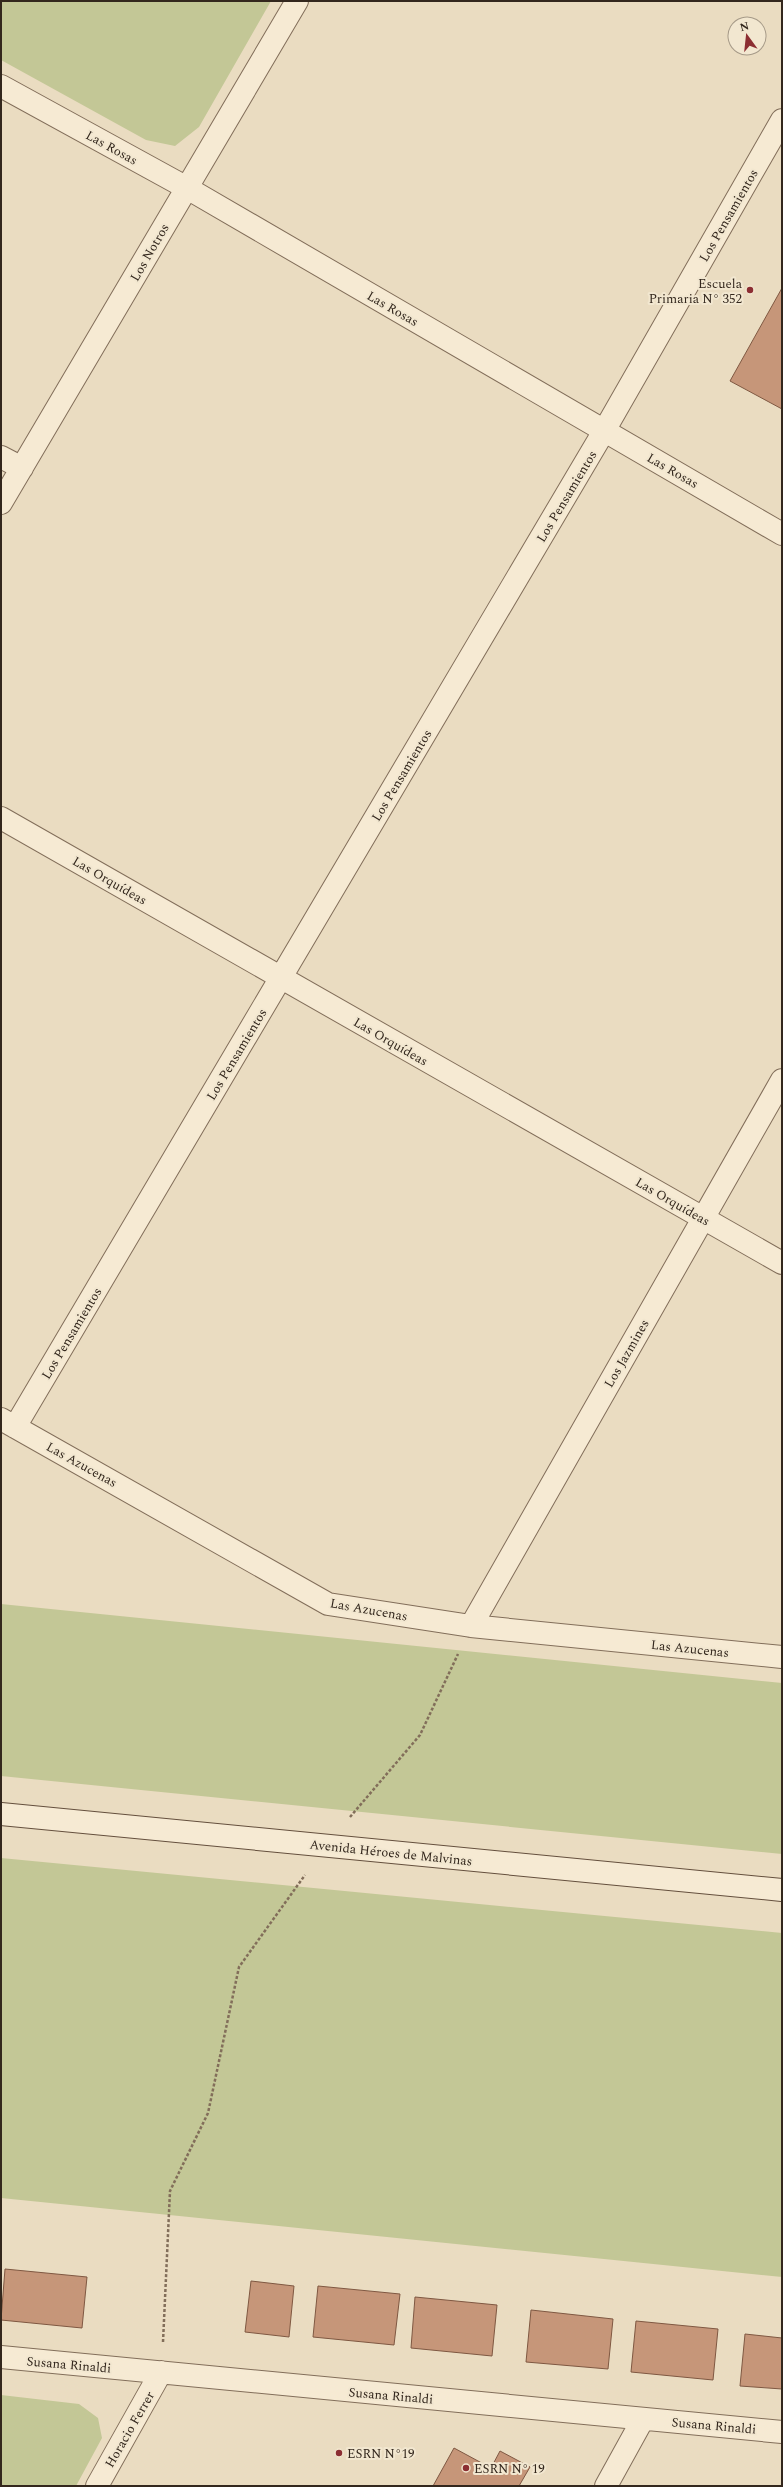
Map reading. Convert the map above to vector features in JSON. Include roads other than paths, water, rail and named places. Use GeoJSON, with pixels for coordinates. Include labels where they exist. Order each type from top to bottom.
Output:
{"type":"FeatureCollection","features":[{"type":"Feature","properties":{"kind":"street","name":"Los Notros"},"geometry":{"type":"LineString","coordinates":[[1,503],[297,1]]}},
{"type":"Feature","properties":{"kind":"street","name":"Las Rosas"},"geometry":{"type":"LineString","coordinates":[[1,86],[187,188],[782,534]]}},
{"type":"Feature","properties":{"kind":"street","name":"Los Pensamientos"},"geometry":{"type":"LineString","coordinates":[[8,1423],[281,978],[604,431],[782,120]]}},
{"type":"Feature","properties":{"kind":"street"},"geometry":{"type":"LineString","coordinates":[[1,457],[22,468]]}},
{"type":"Feature","properties":{"kind":"street","name":"Las Orquídeas"},"geometry":{"type":"LineString","coordinates":[[1,818],[782,1263]]}},
{"type":"Feature","properties":{"kind":"street","name":"Los Jazmines"},"geometry":{"type":"LineString","coordinates":[[471,1626],[782,1080]]}},
{"type":"Feature","properties":{"kind":"street","name":"Las Azucenas"},"geometry":{"type":"LineString","coordinates":[[8,1423],[328,1604],[471,1626],[782,1657]]}},
{"type":"Feature","properties":{"kind":"street","name":"Avenida Héroes de Malvinas"},"geometry":{"type":"LineString","coordinates":[[1,1814],[782,1890]]}},
{"type":"Feature","properties":{"kind":"street","name":"Susana Rinaldi"},"geometry":{"type":"LineString","coordinates":[[1,2357],[782,2432]]}},
{"type":"Feature","properties":{"kind":"street","name":"Horacio Ferrer"},"geometry":{"type":"LineString","coordinates":[[97,2486],[161,2372]]}},
{"type":"Feature","properties":{"kind":"street"},"geometry":{"type":"LineString","coordinates":[[606,2486],[643,2419]]}},
{"type":"Feature","properties":{"kind":"place","name":"Escuela Primaria N° 352"},"geometry":{"type":"Point","coordinates":[750,290]}},
{"type":"Feature","properties":{"kind":"place","name":"ESRN N°19"},"geometry":{"type":"Point","coordinates":[339,2453]}},
{"type":"Feature","properties":{"kind":"place","name":"ESRN N° 19"},"geometry":{"type":"Point","coordinates":[466,2468]}}]}
